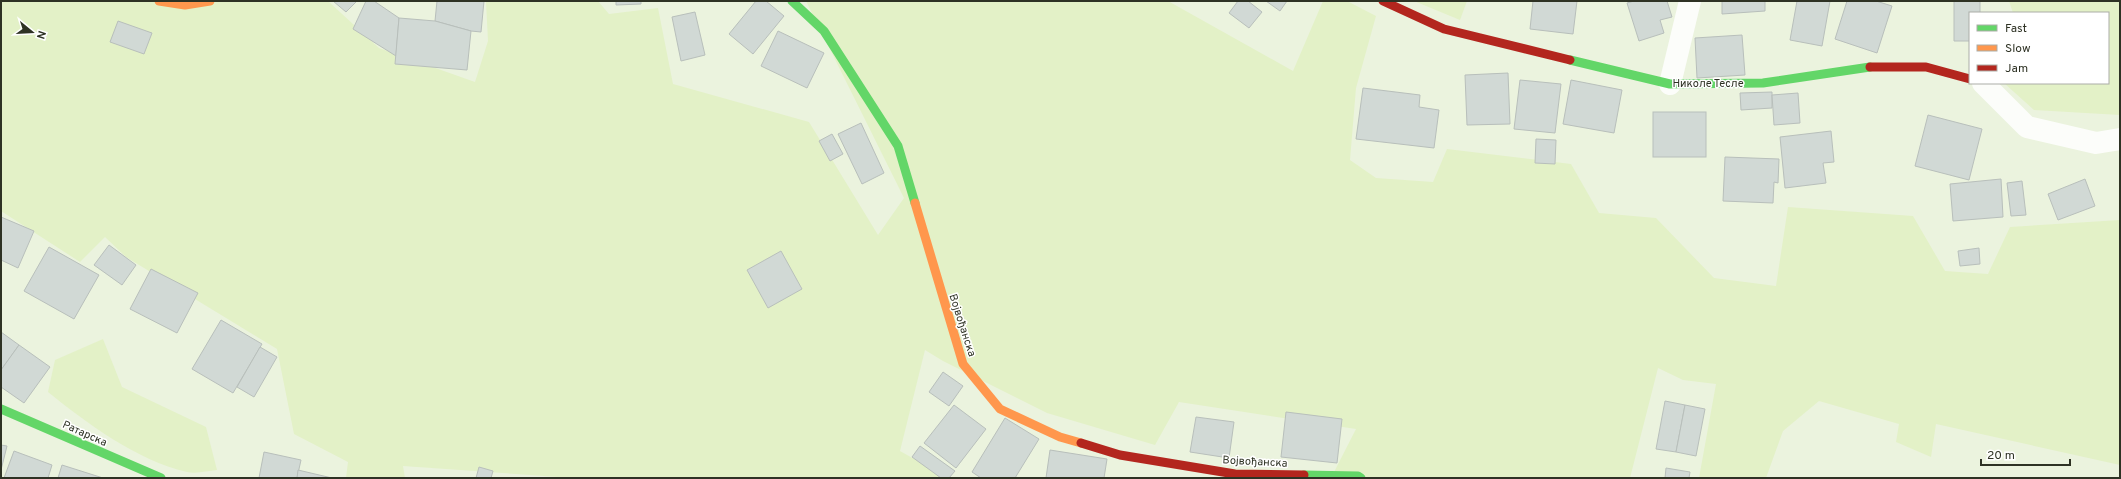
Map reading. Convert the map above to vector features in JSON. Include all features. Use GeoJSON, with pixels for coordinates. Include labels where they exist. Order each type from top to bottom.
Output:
{"type":"FeatureCollection","features":[{"type":"Feature","properties":{"kind":"street"},"geometry":{"type":"LineString","coordinates":[[159,1],[185,5],[210,1]]}},
{"type":"Feature","properties":{"kind":"street","name":"Војвођанска"},"geometry":{"type":"LineString","coordinates":[[792,1],[824,31],[898,146],[963,364],[1000,409],[1060,437],[1120,455],[1235,474],[1358,476],[1361,478]]}},
{"type":"Feature","properties":{"kind":"street","name":"Николе Тесле"},"geometry":{"type":"LineString","coordinates":[[1383,1],[1444,29],[1670,84],[1763,83],[1880,66],[1926,67],[1969,79]]}},
{"type":"Feature","properties":{"kind":"street"},"geometry":{"type":"LineString","coordinates":[[1670,84],[1690,1]]}},
{"type":"Feature","properties":{"kind":"street"},"geometry":{"type":"LineString","coordinates":[[1984,84],[2027,127],[2096,143],[2120,139]]}},
{"type":"Feature","properties":{"kind":"street","name":"Ратарска"},"geometry":{"type":"LineString","coordinates":[[1,409],[161,478]]}},
{"type":"Feature","properties":{"kind":"green space"},"geometry":{"type":"Polygon","coordinates":[[[1,1],[328,1],[379,48],[475,82],[488,41],[486,2],[598,1],[609,14],[658,8],[673,84],[809,122],[878,235],[904,198],[806,1],[1168,1],[1293,71],[1323,1],[1347,1],[1376,16],[1356,88],[1350,160],[1376,178],[1433,182],[1447,149],[1571,164],[1599,213],[1656,218],[1714,278],[1776,286],[1788,207],[1913,216],[1945,271],[1988,274],[2010,227],[2120,220],[2120,465],[1936,424],[1931,457],[1896,442],[1899,424],[1819,401],[1783,431],[1766,478],[1699,478],[1716,384],[1683,380],[1658,368],[1630,478],[1331,478],[1356,429],[1179,402],[1155,445],[1047,413],[943,361],[925,350],[900,451],[948,478],[572,478],[403,466],[405,478],[346,478],[348,462],[294,434],[277,349],[126,257],[105,237],[80,262],[1,211],[1,1]]]}},
{"type":"Feature","properties":{"kind":"green space"},"geometry":{"type":"Polygon","coordinates":[[[1414,1],[1467,1],[1460,20],[1414,1]]]}},
{"type":"Feature","properties":{"kind":"green space"},"geometry":{"type":"Polygon","coordinates":[[[2009,1],[2120,1],[2120,115],[2034,110],[2005,84],[2109,84],[2109,12],[2013,12],[2009,1]]]}},
{"type":"Feature","properties":{"kind":"green space"},"geometry":{"type":"Polygon","coordinates":[[[103,339],[122,387],[206,427],[217,470],[191,473],[149,459],[113,440],[48,392],[55,360],[103,339]]]}},
{"type":"Feature","properties":{"kind":"building"},"geometry":{"type":"Polygon","coordinates":[[[333,1],[355,1],[356,2],[346,12],[333,1]]]}},
{"type":"Feature","properties":{"kind":"building"},"geometry":{"type":"Polygon","coordinates":[[[366,1],[374,1],[399,18],[396,56],[353,29],[366,1]]]}},
{"type":"Feature","properties":{"kind":"building"},"geometry":{"type":"Polygon","coordinates":[[[437,1],[484,1],[481,32],[471,31],[435,21],[437,1]]]}},
{"type":"Feature","properties":{"kind":"building"},"geometry":{"type":"Polygon","coordinates":[[[616,1],[641,1],[641,4],[616,5],[616,1]]]}},
{"type":"Feature","properties":{"kind":"building"},"geometry":{"type":"Polygon","coordinates":[[[756,1],[766,1],[784,16],[753,54],[729,34],[756,1]]]}},
{"type":"Feature","properties":{"kind":"building"},"geometry":{"type":"Polygon","coordinates":[[[1238,1],[1248,1],[1262,12],[1249,28],[1229,13],[1238,1]]]}},
{"type":"Feature","properties":{"kind":"building"},"geometry":{"type":"Polygon","coordinates":[[[1266,1],[1287,1],[1280,11],[1266,1]]]}},
{"type":"Feature","properties":{"kind":"building"},"geometry":{"type":"Polygon","coordinates":[[[1533,1],[1577,1],[1573,34],[1530,29],[1533,1]]]}},
{"type":"Feature","properties":{"kind":"building"},"geometry":{"type":"Polygon","coordinates":[[[1634,1],[1667,1],[1672,17],[1660,20],[1664,33],[1639,41],[1627,3],[1634,1]]]}},
{"type":"Feature","properties":{"kind":"building"},"geometry":{"type":"Polygon","coordinates":[[[1722,1],[1765,1],[1765,11],[1722,14],[1722,1]]]}},
{"type":"Feature","properties":{"kind":"building"},"geometry":{"type":"Polygon","coordinates":[[[1797,1],[1830,1],[1822,46],[1790,40],[1797,1]]]}},
{"type":"Feature","properties":{"kind":"building"},"geometry":{"type":"Polygon","coordinates":[[[1847,1],[1876,1],[1892,6],[1877,53],[1835,39],[1847,1]]]}},
{"type":"Feature","properties":{"kind":"building"},"geometry":{"type":"Polygon","coordinates":[[[1954,1],[1980,1],[1980,12],[1969,12],[1969,41],[1954,41],[1954,1]]]}},
{"type":"Feature","properties":{"kind":"building"},"geometry":{"type":"Polygon","coordinates":[[[695,12],[705,55],[681,61],[672,17],[695,12]]]}},
{"type":"Feature","properties":{"kind":"building"},"geometry":{"type":"Polygon","coordinates":[[[399,18],[435,21],[471,31],[467,70],[395,64],[399,18]]]}},
{"type":"Feature","properties":{"kind":"building"},"geometry":{"type":"Polygon","coordinates":[[[118,21],[152,33],[144,54],[110,42],[118,21]]]}},
{"type":"Feature","properties":{"kind":"building"},"geometry":{"type":"Polygon","coordinates":[[[778,31],[824,53],[807,88],[761,66],[778,31]]]}},
{"type":"Feature","properties":{"kind":"building"},"geometry":{"type":"Polygon","coordinates":[[[1742,35],[1745,75],[1697,78],[1695,38],[1742,35]]]}},
{"type":"Feature","properties":{"kind":"building"},"geometry":{"type":"Polygon","coordinates":[[[1508,73],[1510,124],[1467,125],[1465,75],[1508,73]]]}},
{"type":"Feature","properties":{"kind":"building"},"geometry":{"type":"Polygon","coordinates":[[[1520,80],[1561,84],[1555,133],[1514,129],[1520,80]]]}},
{"type":"Feature","properties":{"kind":"building"},"geometry":{"type":"Polygon","coordinates":[[[1571,80],[1622,90],[1614,133],[1563,124],[1571,80]]]}},
{"type":"Feature","properties":{"kind":"building"},"geometry":{"type":"Polygon","coordinates":[[[1363,88],[1420,95],[1419,107],[1439,110],[1434,148],[1356,139],[1363,88]]]}},
{"type":"Feature","properties":{"kind":"building"},"geometry":{"type":"Polygon","coordinates":[[[1772,92],[1772,108],[1741,110],[1740,93],[1772,92]]]}},
{"type":"Feature","properties":{"kind":"building"},"geometry":{"type":"Polygon","coordinates":[[[1798,93],[1800,123],[1774,125],[1772,95],[1798,93]]]}},
{"type":"Feature","properties":{"kind":"building"},"geometry":{"type":"Polygon","coordinates":[[[1653,112],[1706,112],[1706,157],[1653,157],[1653,112]]]}},
{"type":"Feature","properties":{"kind":"building"},"geometry":{"type":"Polygon","coordinates":[[[1928,115],[1982,129],[1969,180],[1915,166],[1928,115]]]}},
{"type":"Feature","properties":{"kind":"building"},"geometry":{"type":"Polygon","coordinates":[[[861,123],[884,173],[862,184],[838,134],[861,123]]]}},
{"type":"Feature","properties":{"kind":"building"},"geometry":{"type":"Polygon","coordinates":[[[1831,131],[1834,162],[1823,163],[1826,183],[1785,188],[1780,137],[1831,131]]]}},
{"type":"Feature","properties":{"kind":"building"},"geometry":{"type":"Polygon","coordinates":[[[832,134],[843,154],[830,161],[819,141],[832,134]]]}},
{"type":"Feature","properties":{"kind":"building"},"geometry":{"type":"Polygon","coordinates":[[[1536,139],[1556,140],[1555,164],[1535,163],[1536,139]]]}},
{"type":"Feature","properties":{"kind":"building"},"geometry":{"type":"Polygon","coordinates":[[[1725,157],[1779,159],[1778,183],[1774,182],[1773,203],[1723,201],[1725,157]]]}},
{"type":"Feature","properties":{"kind":"building"},"geometry":{"type":"Polygon","coordinates":[[[2001,179],[2003,217],[1953,221],[1950,184],[2001,179]]]}},
{"type":"Feature","properties":{"kind":"building"},"geometry":{"type":"Polygon","coordinates":[[[2085,179],[2095,206],[2058,220],[2048,194],[2085,179]]]}},
{"type":"Feature","properties":{"kind":"building"},"geometry":{"type":"Polygon","coordinates":[[[2022,181],[2026,215],[2011,216],[2007,183],[2022,181]]]}},
{"type":"Feature","properties":{"kind":"building"},"geometry":{"type":"Polygon","coordinates":[[[1,217],[34,231],[18,268],[1,260],[1,217]]]}},
{"type":"Feature","properties":{"kind":"building"},"geometry":{"type":"Polygon","coordinates":[[[109,245],[136,265],[122,285],[94,265],[109,245]]]}},
{"type":"Feature","properties":{"kind":"building"},"geometry":{"type":"Polygon","coordinates":[[[49,247],[99,275],[74,319],[24,291],[49,247]]]}},
{"type":"Feature","properties":{"kind":"building"},"geometry":{"type":"Polygon","coordinates":[[[1979,248],[1980,264],[1960,266],[1958,251],[1979,248]]]}},
{"type":"Feature","properties":{"kind":"building"},"geometry":{"type":"Polygon","coordinates":[[[781,251],[802,289],[768,308],[747,270],[781,251]]]}},
{"type":"Feature","properties":{"kind":"building"},"geometry":{"type":"Polygon","coordinates":[[[151,269],[198,293],[177,333],[130,309],[151,269]]]}},
{"type":"Feature","properties":{"kind":"building"},"geometry":{"type":"Polygon","coordinates":[[[221,320],[262,344],[233,393],[192,369],[221,320]]]}},
{"type":"Feature","properties":{"kind":"building"},"geometry":{"type":"Polygon","coordinates":[[[1,332],[19,345],[1,370],[1,332]]]}},
{"type":"Feature","properties":{"kind":"building"},"geometry":{"type":"Polygon","coordinates":[[[19,345],[50,367],[24,403],[1,387],[1,370],[19,345]]]}},
{"type":"Feature","properties":{"kind":"building"},"geometry":{"type":"Polygon","coordinates":[[[260,347],[277,357],[254,397],[237,387],[260,347]]]}},
{"type":"Feature","properties":{"kind":"building"},"geometry":{"type":"Polygon","coordinates":[[[943,372],[963,386],[949,406],[929,392],[943,372]]]}},
{"type":"Feature","properties":{"kind":"building"},"geometry":{"type":"Polygon","coordinates":[[[1665,401],[1685,405],[1676,452],[1656,449],[1665,401]]]}},
{"type":"Feature","properties":{"kind":"building"},"geometry":{"type":"Polygon","coordinates":[[[954,405],[986,429],[956,468],[924,443],[954,405]]]}},
{"type":"Feature","properties":{"kind":"building"},"geometry":{"type":"Polygon","coordinates":[[[1685,405],[1705,409],[1696,456],[1676,452],[1685,405]]]}},
{"type":"Feature","properties":{"kind":"building"},"geometry":{"type":"Polygon","coordinates":[[[1286,412],[1342,419],[1337,463],[1281,457],[1286,412]]]}},
{"type":"Feature","properties":{"kind":"building"},"geometry":{"type":"Polygon","coordinates":[[[1196,417],[1234,422],[1229,458],[1190,452],[1196,417]]]}},
{"type":"Feature","properties":{"kind":"building"},"geometry":{"type":"Polygon","coordinates":[[[1005,418],[1039,439],[1015,478],[981,478],[972,472],[1005,418]]]}},
{"type":"Feature","properties":{"kind":"building"},"geometry":{"type":"Polygon","coordinates":[[[1,445],[7,446],[1,470],[1,445]]]}},
{"type":"Feature","properties":{"kind":"building"},"geometry":{"type":"Polygon","coordinates":[[[920,446],[955,471],[949,478],[941,478],[912,457],[920,446]]]}},
{"type":"Feature","properties":{"kind":"building"},"geometry":{"type":"Polygon","coordinates":[[[1050,450],[1107,459],[1104,478],[1046,478],[1050,450]]]}},
{"type":"Feature","properties":{"kind":"building"},"geometry":{"type":"Polygon","coordinates":[[[14,451],[52,465],[48,478],[4,478],[14,451]]]}},
{"type":"Feature","properties":{"kind":"building"},"geometry":{"type":"Polygon","coordinates":[[[264,452],[301,460],[297,478],[259,478],[264,452]]]}},
{"type":"Feature","properties":{"kind":"building"},"geometry":{"type":"Polygon","coordinates":[[[62,465],[103,478],[58,478],[62,465]]]}},
{"type":"Feature","properties":{"kind":"building"},"geometry":{"type":"Polygon","coordinates":[[[479,467],[493,471],[491,478],[476,478],[479,467]]]}},
{"type":"Feature","properties":{"kind":"building"},"geometry":{"type":"Polygon","coordinates":[[[1666,468],[1690,472],[1689,478],[1665,478],[1666,468]]]}},
{"type":"Feature","properties":{"kind":"building"},"geometry":{"type":"Polygon","coordinates":[[[298,470],[332,478],[297,478],[298,470]]]}},
{"type":"Feature","properties":{"kind":"traffic: fast"},"geometry":{"type":"LineString","coordinates":[[792,1],[824,31],[898,146],[915,203]]}},
{"type":"Feature","properties":{"kind":"traffic: fast"},"geometry":{"type":"LineString","coordinates":[[1570,60],[1670,84],[1763,83],[1870,67]]}},
{"type":"Feature","properties":{"kind":"traffic: fast"},"geometry":{"type":"LineString","coordinates":[[1,409],[161,478]]}},
{"type":"Feature","properties":{"kind":"traffic: fast"},"geometry":{"type":"LineString","coordinates":[[1304,475],[1358,476],[1361,478]]}},
{"type":"Feature","properties":{"kind":"traffic: slow"},"geometry":{"type":"LineString","coordinates":[[159,1],[185,5],[210,1]]}},
{"type":"Feature","properties":{"kind":"traffic: slow"},"geometry":{"type":"LineString","coordinates":[[915,203],[963,364],[1000,409],[1060,437],[1081,443]]}},
{"type":"Feature","properties":{"kind":"traffic: jam"},"geometry":{"type":"LineString","coordinates":[[1383,1],[1444,29],[1570,60]]}},
{"type":"Feature","properties":{"kind":"traffic: jam"},"geometry":{"type":"LineString","coordinates":[[1870,67],[1926,67],[1969,79]]}},
{"type":"Feature","properties":{"kind":"traffic: jam"},"geometry":{"type":"LineString","coordinates":[[1081,443],[1120,455],[1235,474],[1304,475]]}}]}
